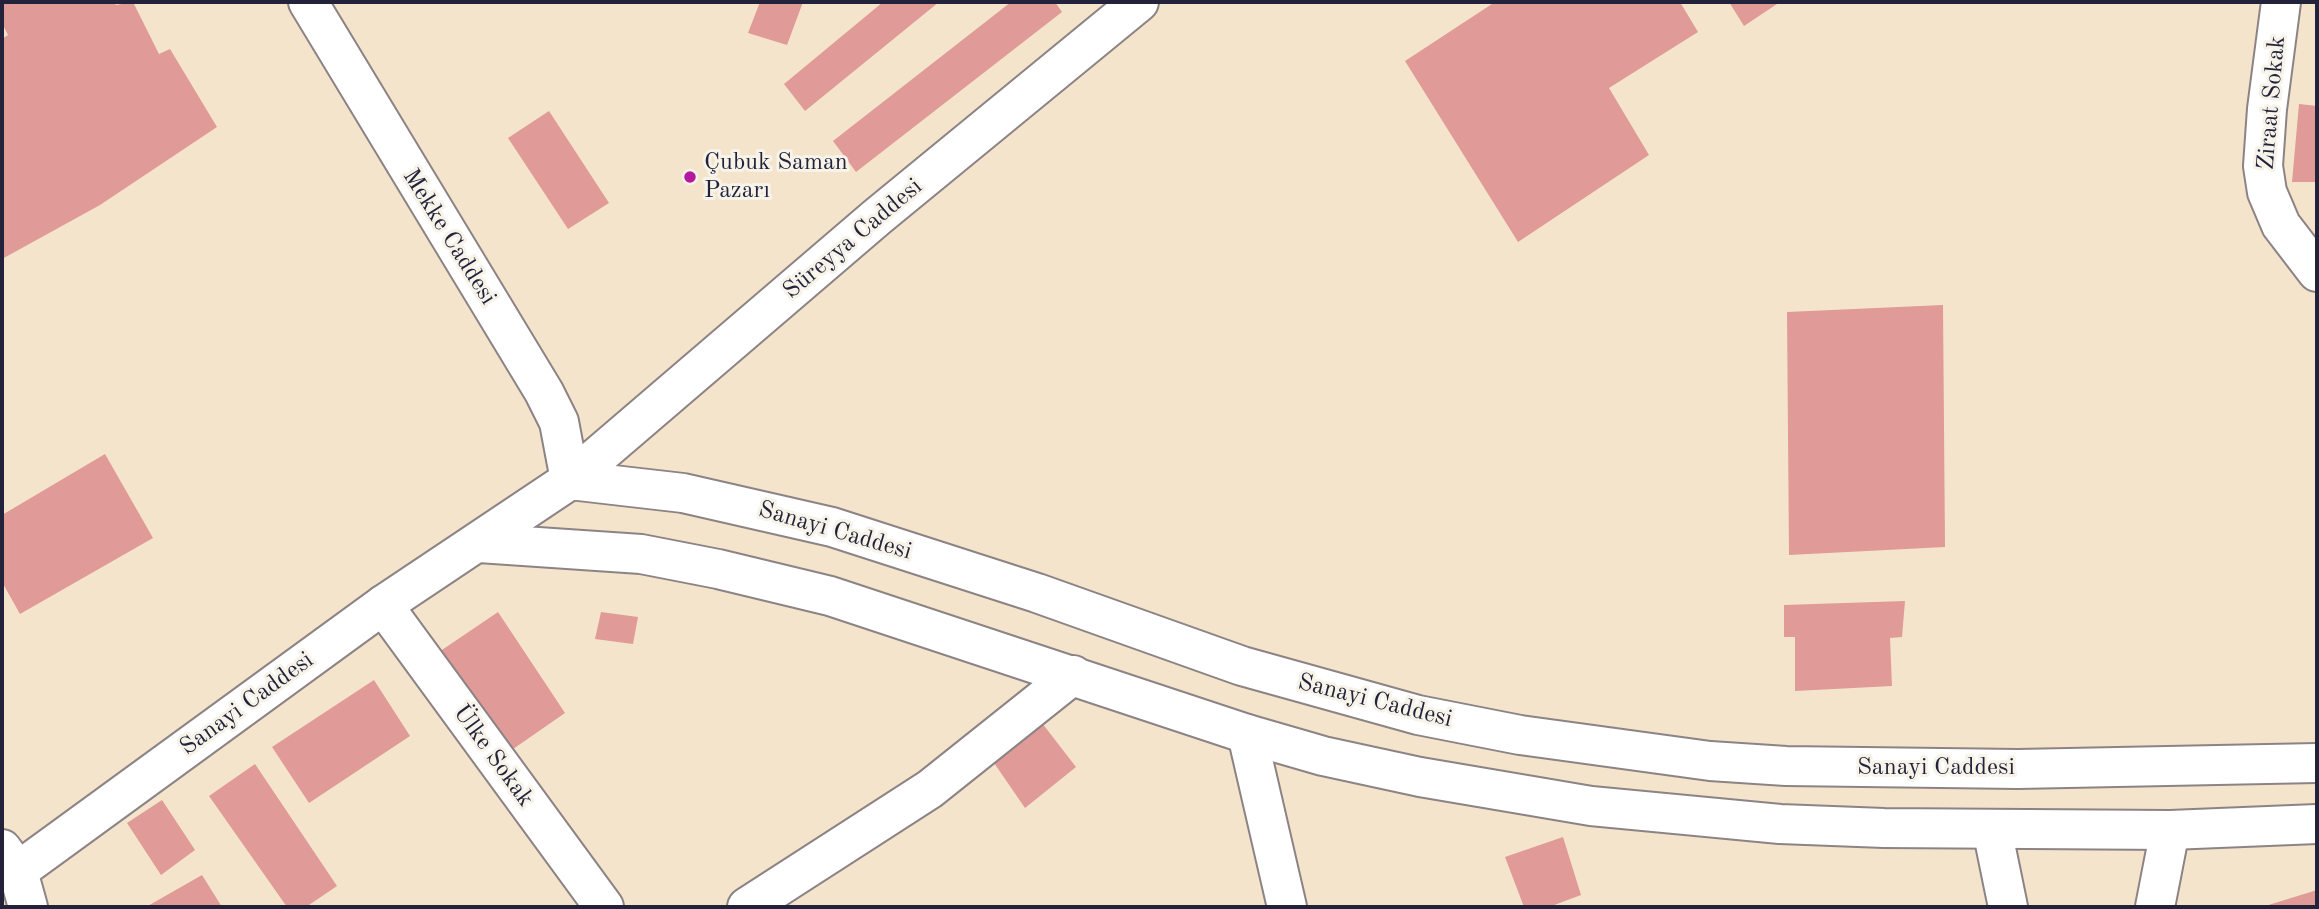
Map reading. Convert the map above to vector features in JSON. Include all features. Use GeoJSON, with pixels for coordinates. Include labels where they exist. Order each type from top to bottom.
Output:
{"type":"FeatureCollection","features":[{"type":"Feature","properties":{"kind":"main road","name":"Mekke Caddesi"},"geometry":{"type":"LineString","coordinates":[[308,2],[544,392],[559,422],[570,480]]}},
{"type":"Feature","properties":{"kind":"main road","name":"Süreyya Caddesi"},"geometry":{"type":"LineString","coordinates":[[570,480],[877,217],[1139,2]]}},
{"type":"Feature","properties":{"kind":"main road","name":"Ziraat Sokak"},"geometry":{"type":"LineString","coordinates":[[2281,2],[2267,109],[2263,166],[2267,192],[2281,225],[2317,272]]}},
{"type":"Feature","properties":{"kind":"main road","name":"Sanayi Caddesi"},"geometry":{"type":"LineString","coordinates":[[10,860],[570,480],[683,493],[832,527],[1037,593],[1242,666],[1392,708],[1520,735],[1710,761],[1786,766],[2018,769],[2317,763]]}},
{"type":"Feature","properties":{"kind":"main road"},"geometry":{"type":"LineString","coordinates":[[479,543],[640,554],[718,569],[830,596],[1247,734],[1323,756],[1420,777],[1591,806],[1780,824],[2169,830],[2317,824]]}},
{"type":"Feature","properties":{"kind":"main road","name":"Ülke Sokak"},"geometry":{"type":"LineString","coordinates":[[383,605],[604,907]]}},
{"type":"Feature","properties":{"kind":"main road"},"geometry":{"type":"LineString","coordinates":[[747,907],[930,789],[1073,675]]}},
{"type":"Feature","properties":{"kind":"main road"},"geometry":{"type":"LineString","coordinates":[[1247,734],[1287,907]]}},
{"type":"Feature","properties":{"kind":"main road"},"geometry":{"type":"LineString","coordinates":[[1992,829],[2008,907]]}},
{"type":"Feature","properties":{"kind":"main road"},"geometry":{"type":"LineString","coordinates":[[2155,907],[2169,830]]}},
{"type":"Feature","properties":{"kind":"main road"},"geometry":{"type":"LineString","coordinates":[[10,860],[28,907]]}},
{"type":"Feature","properties":{"kind":"building"},"geometry":{"type":"Polygon","coordinates":[[[2,2],[114,2],[116,5],[133,2],[159,54],[170,49],[217,127],[100,205],[2,259],[2,39],[8,35],[2,23],[2,2]]]}},
{"type":"Feature","properties":{"kind":"building"},"geometry":{"type":"Polygon","coordinates":[[[760,2],[803,2],[787,45],[748,33],[760,2]]]}},
{"type":"Feature","properties":{"kind":"building"},"geometry":{"type":"Polygon","coordinates":[[[883,2],[939,2],[805,111],[784,84],[883,2]]]}},
{"type":"Feature","properties":{"kind":"building"},"geometry":{"type":"Polygon","coordinates":[[[1011,2],[1055,2],[1062,12],[856,172],[833,141],[1011,2]]]}},
{"type":"Feature","properties":{"kind":"building"},"geometry":{"type":"Polygon","coordinates":[[[1495,2],[1680,2],[1698,32],[1609,88],[1649,155],[1518,242],[1405,61],[1495,2]]]}},
{"type":"Feature","properties":{"kind":"building"},"geometry":{"type":"Polygon","coordinates":[[[1729,2],[1780,2],[1744,26],[1729,2]]]}},
{"type":"Feature","properties":{"kind":"building"},"geometry":{"type":"Polygon","coordinates":[[[2299,104],[2317,106],[2317,182],[2292,182],[2299,104]]]}},
{"type":"Feature","properties":{"kind":"building"},"geometry":{"type":"Polygon","coordinates":[[[549,111],[609,203],[568,229],[508,138],[549,111]]]}},
{"type":"Feature","properties":{"kind":"building"},"geometry":{"type":"Polygon","coordinates":[[[1943,305],[1945,547],[1789,555],[1787,312],[1943,305]]]}},
{"type":"Feature","properties":{"kind":"building"},"geometry":{"type":"Polygon","coordinates":[[[105,454],[153,538],[20,614],[2,582],[2,515],[105,454]]]}},
{"type":"Feature","properties":{"kind":"building"},"geometry":{"type":"Polygon","coordinates":[[[1905,601],[1902,637],[1890,638],[1892,686],[1795,691],[1795,637],[1784,637],[1784,605],[1905,601]]]}},
{"type":"Feature","properties":{"kind":"building"},"geometry":{"type":"Polygon","coordinates":[[[498,612],[565,713],[503,756],[436,654],[498,612]]]}},
{"type":"Feature","properties":{"kind":"building"},"geometry":{"type":"Polygon","coordinates":[[[601,612],[638,617],[633,644],[595,639],[601,612]]]}},
{"type":"Feature","properties":{"kind":"building"},"geometry":{"type":"Polygon","coordinates":[[[374,680],[410,736],[309,803],[272,747],[374,680]]]}},
{"type":"Feature","properties":{"kind":"building"},"geometry":{"type":"Polygon","coordinates":[[[1042,723],[1076,767],[1025,808],[992,760],[1042,723]]]}},
{"type":"Feature","properties":{"kind":"building"},"geometry":{"type":"Polygon","coordinates":[[[255,764],[337,886],[306,907],[287,907],[209,796],[255,764]]]}},
{"type":"Feature","properties":{"kind":"building"},"geometry":{"type":"Polygon","coordinates":[[[162,800],[195,850],[161,875],[127,823],[162,800]]]}},
{"type":"Feature","properties":{"kind":"building"},"geometry":{"type":"Polygon","coordinates":[[[1563,837],[1581,895],[1549,907],[1524,907],[1505,857],[1563,837]]]}},
{"type":"Feature","properties":{"kind":"building"},"geometry":{"type":"Polygon","coordinates":[[[202,875],[222,907],[146,907],[202,875]]]}},
{"type":"Feature","properties":{"kind":"building"},"geometry":{"type":"Polygon","coordinates":[[[2317,890],[2317,907],[2262,907],[2317,890]]]}},
{"type":"Feature","properties":{"kind":"place","name":"Çubuk Saman Pazarı"},"geometry":{"type":"Point","coordinates":[690,177]}}]}
